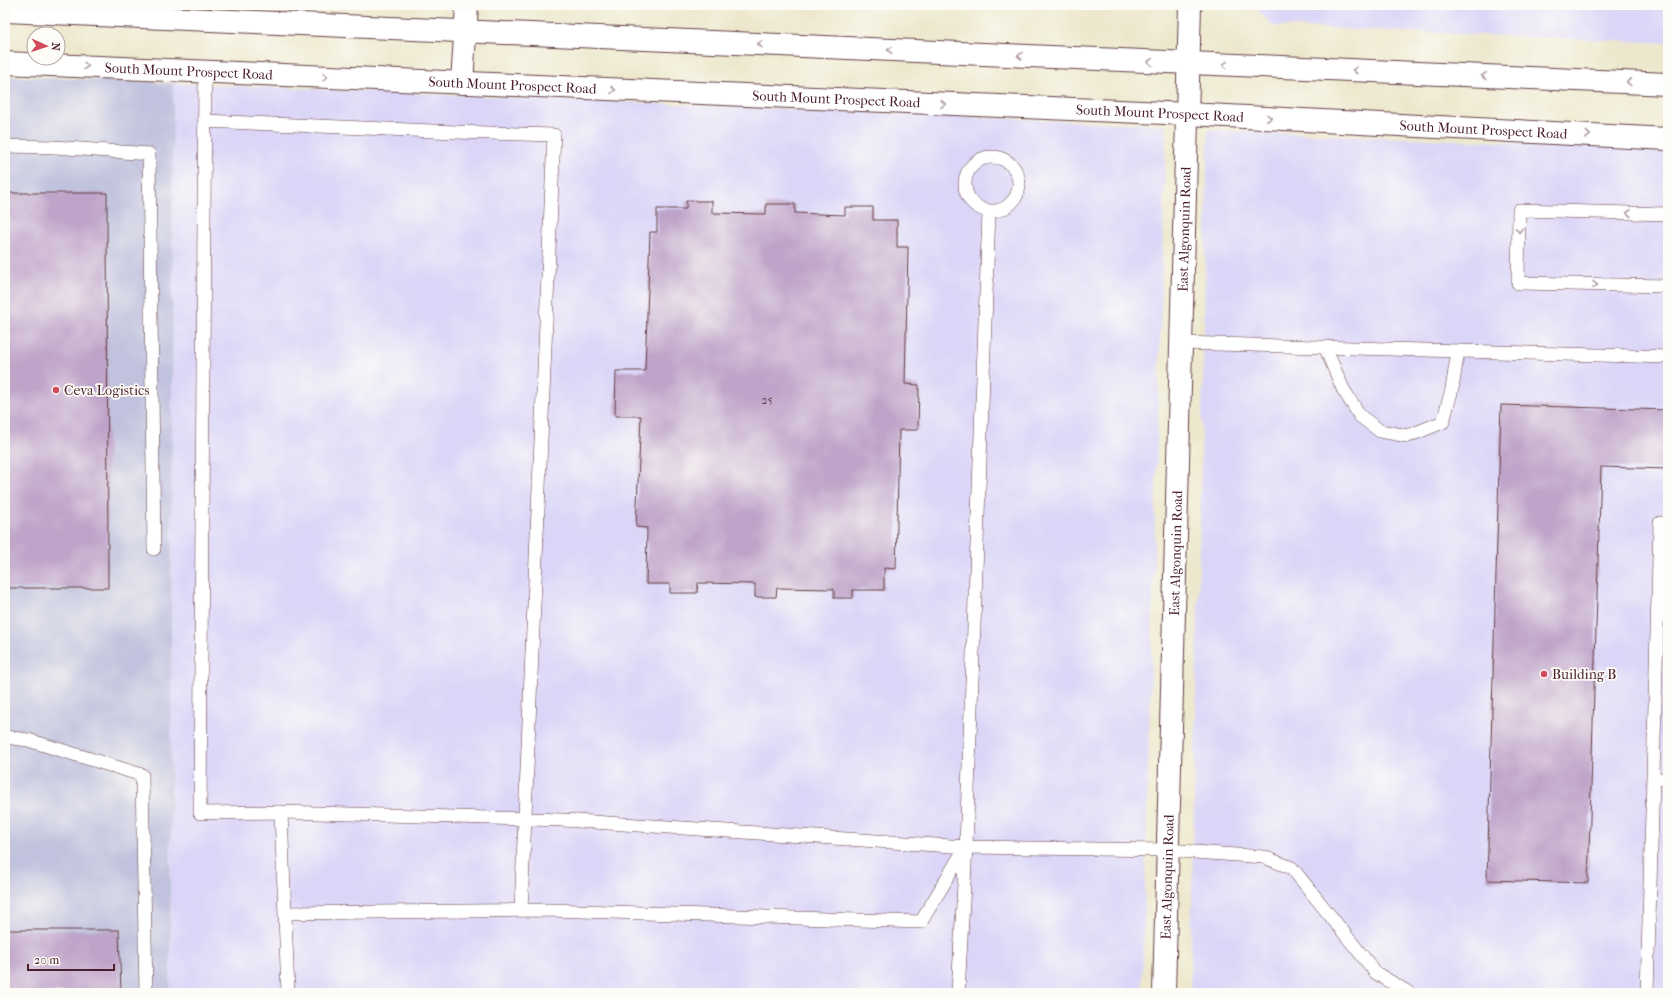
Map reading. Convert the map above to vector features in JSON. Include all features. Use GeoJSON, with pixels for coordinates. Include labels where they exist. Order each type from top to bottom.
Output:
{"type":"FeatureCollection","features":[{"type":"Feature","properties":{"kind":"main road"},"geometry":{"type":"LineString","coordinates":[[462,83],[467,5]]}},
{"type":"Feature","properties":{"kind":"main road","name":"East Algonquin Road"},"geometry":{"type":"LineString","coordinates":[[1164,993],[1190,5]]}},
{"type":"Feature","properties":{"kind":"main road"},"geometry":{"type":"LineString","coordinates":[[5,11],[1668,84]]}},
{"type":"Feature","properties":{"kind":"main road","name":"South Mount Prospect Road"},"geometry":{"type":"LineString","coordinates":[[5,63],[1188,114],[1668,139]]}},
{"type":"Feature","properties":{"kind":"lane"},"geometry":{"type":"LineString","coordinates":[[205,72],[200,813],[282,812],[563,820],[966,847],[1167,850],[1264,857],[1292,868],[1338,924],[1376,974],[1409,993]]}},
{"type":"Feature","properties":{"kind":"lane"},"geometry":{"type":"LineString","coordinates":[[205,121],[554,135],[521,910]]}},
{"type":"Feature","properties":{"kind":"lane"},"geometry":{"type":"LineString","coordinates":[[5,146],[54,147],[149,154],[154,549]]}},
{"type":"Feature","properties":{"kind":"lane"},"geometry":{"type":"LineString","coordinates":[[994,157],[1011,165],[1016,172],[1019,181],[1016,197],[1005,208],[997,211],[989,211],[980,208],[973,203],[967,195],[966,177],[970,169],[977,162],[985,158],[994,157]]}},
{"type":"Feature","properties":{"kind":"lane"},"geometry":{"type":"LineString","coordinates":[[1668,214],[1519,210],[1518,283],[1668,286]]}},
{"type":"Feature","properties":{"kind":"lane"},"geometry":{"type":"LineString","coordinates":[[958,993],[966,847],[989,211]]}},
{"type":"Feature","properties":{"kind":"lane"},"geometry":{"type":"LineString","coordinates":[[1181,343],[1668,357]]}},
{"type":"Feature","properties":{"kind":"lane"},"geometry":{"type":"LineString","coordinates":[[1325,347],[1343,389],[1360,416],[1380,431],[1408,436],[1443,422],[1452,389],[1458,351]]}},
{"type":"Feature","properties":{"kind":"lane"},"geometry":{"type":"LineString","coordinates":[[1648,993],[1660,523],[1668,523]]}},
{"type":"Feature","properties":{"kind":"lane"},"geometry":{"type":"LineString","coordinates":[[5,737],[28,740],[142,775],[146,993]]}},
{"type":"Feature","properties":{"kind":"lane"},"geometry":{"type":"LineString","coordinates":[[1653,779],[1668,779]]}},
{"type":"Feature","properties":{"kind":"lane"},"geometry":{"type":"LineString","coordinates":[[282,812],[288,993]]}},
{"type":"Feature","properties":{"kind":"lane"},"geometry":{"type":"LineString","coordinates":[[286,914],[521,910],[921,922],[966,847]]}},
{"type":"Feature","properties":{"kind":"shaded area"},"geometry":{"type":"Polygon","coordinates":[[[1253,5],[1668,5],[1668,43],[1273,26],[1253,5]]]}},
{"type":"Feature","properties":{"kind":"shaded area"},"geometry":{"type":"Polygon","coordinates":[[[5,76],[173,83],[170,993],[5,993],[5,76]]]}},
{"type":"Feature","properties":{"kind":"shaded area"},"geometry":{"type":"Polygon","coordinates":[[[173,83],[1166,125],[1142,993],[170,993],[173,83]]]}},
{"type":"Feature","properties":{"kind":"shaded area"},"geometry":{"type":"Polygon","coordinates":[[[1208,130],[1668,149],[1668,993],[1190,993],[1208,130]]]}},
{"type":"Feature","properties":{"kind":"building","name":"Ceva Logistics"},"geometry":{"type":"Polygon","coordinates":[[[5,193],[107,193],[108,588],[5,588],[5,193]]]}},
{"type":"Feature","properties":{"kind":"building"},"geometry":{"type":"Polygon","coordinates":[[[686,201],[712,201],[712,213],[766,214],[766,204],[795,204],[795,213],[845,215],[845,207],[873,207],[873,220],[897,220],[897,247],[908,247],[905,384],[919,385],[918,430],[899,430],[896,569],[884,568],[884,590],[853,590],[853,598],[834,598],[834,589],[777,588],[776,597],[755,597],[755,584],[698,583],[697,593],[670,593],[670,584],[646,584],[647,528],[636,527],[641,416],[615,416],[616,371],[645,371],[650,232],[657,232],[657,209],[686,209],[686,201]]]}},
{"type":"Feature","properties":{"kind":"building","name":"Building B"},"geometry":{"type":"Polygon","coordinates":[[[1501,405],[1668,410],[1668,469],[1601,467],[1588,883],[1487,880],[1501,405]]]}},
{"type":"Feature","properties":{"kind":"building"},"geometry":{"type":"Polygon","coordinates":[[[5,930],[119,930],[121,993],[5,993],[5,930]]]}},
{"type":"Feature","properties":{"kind":"place","name":"Ceva Logistics"},"geometry":{"type":"Point","coordinates":[56,390]}},
{"type":"Feature","properties":{"kind":"place","name":"Building B"},"geometry":{"type":"Point","coordinates":[1544,674]}}]}
